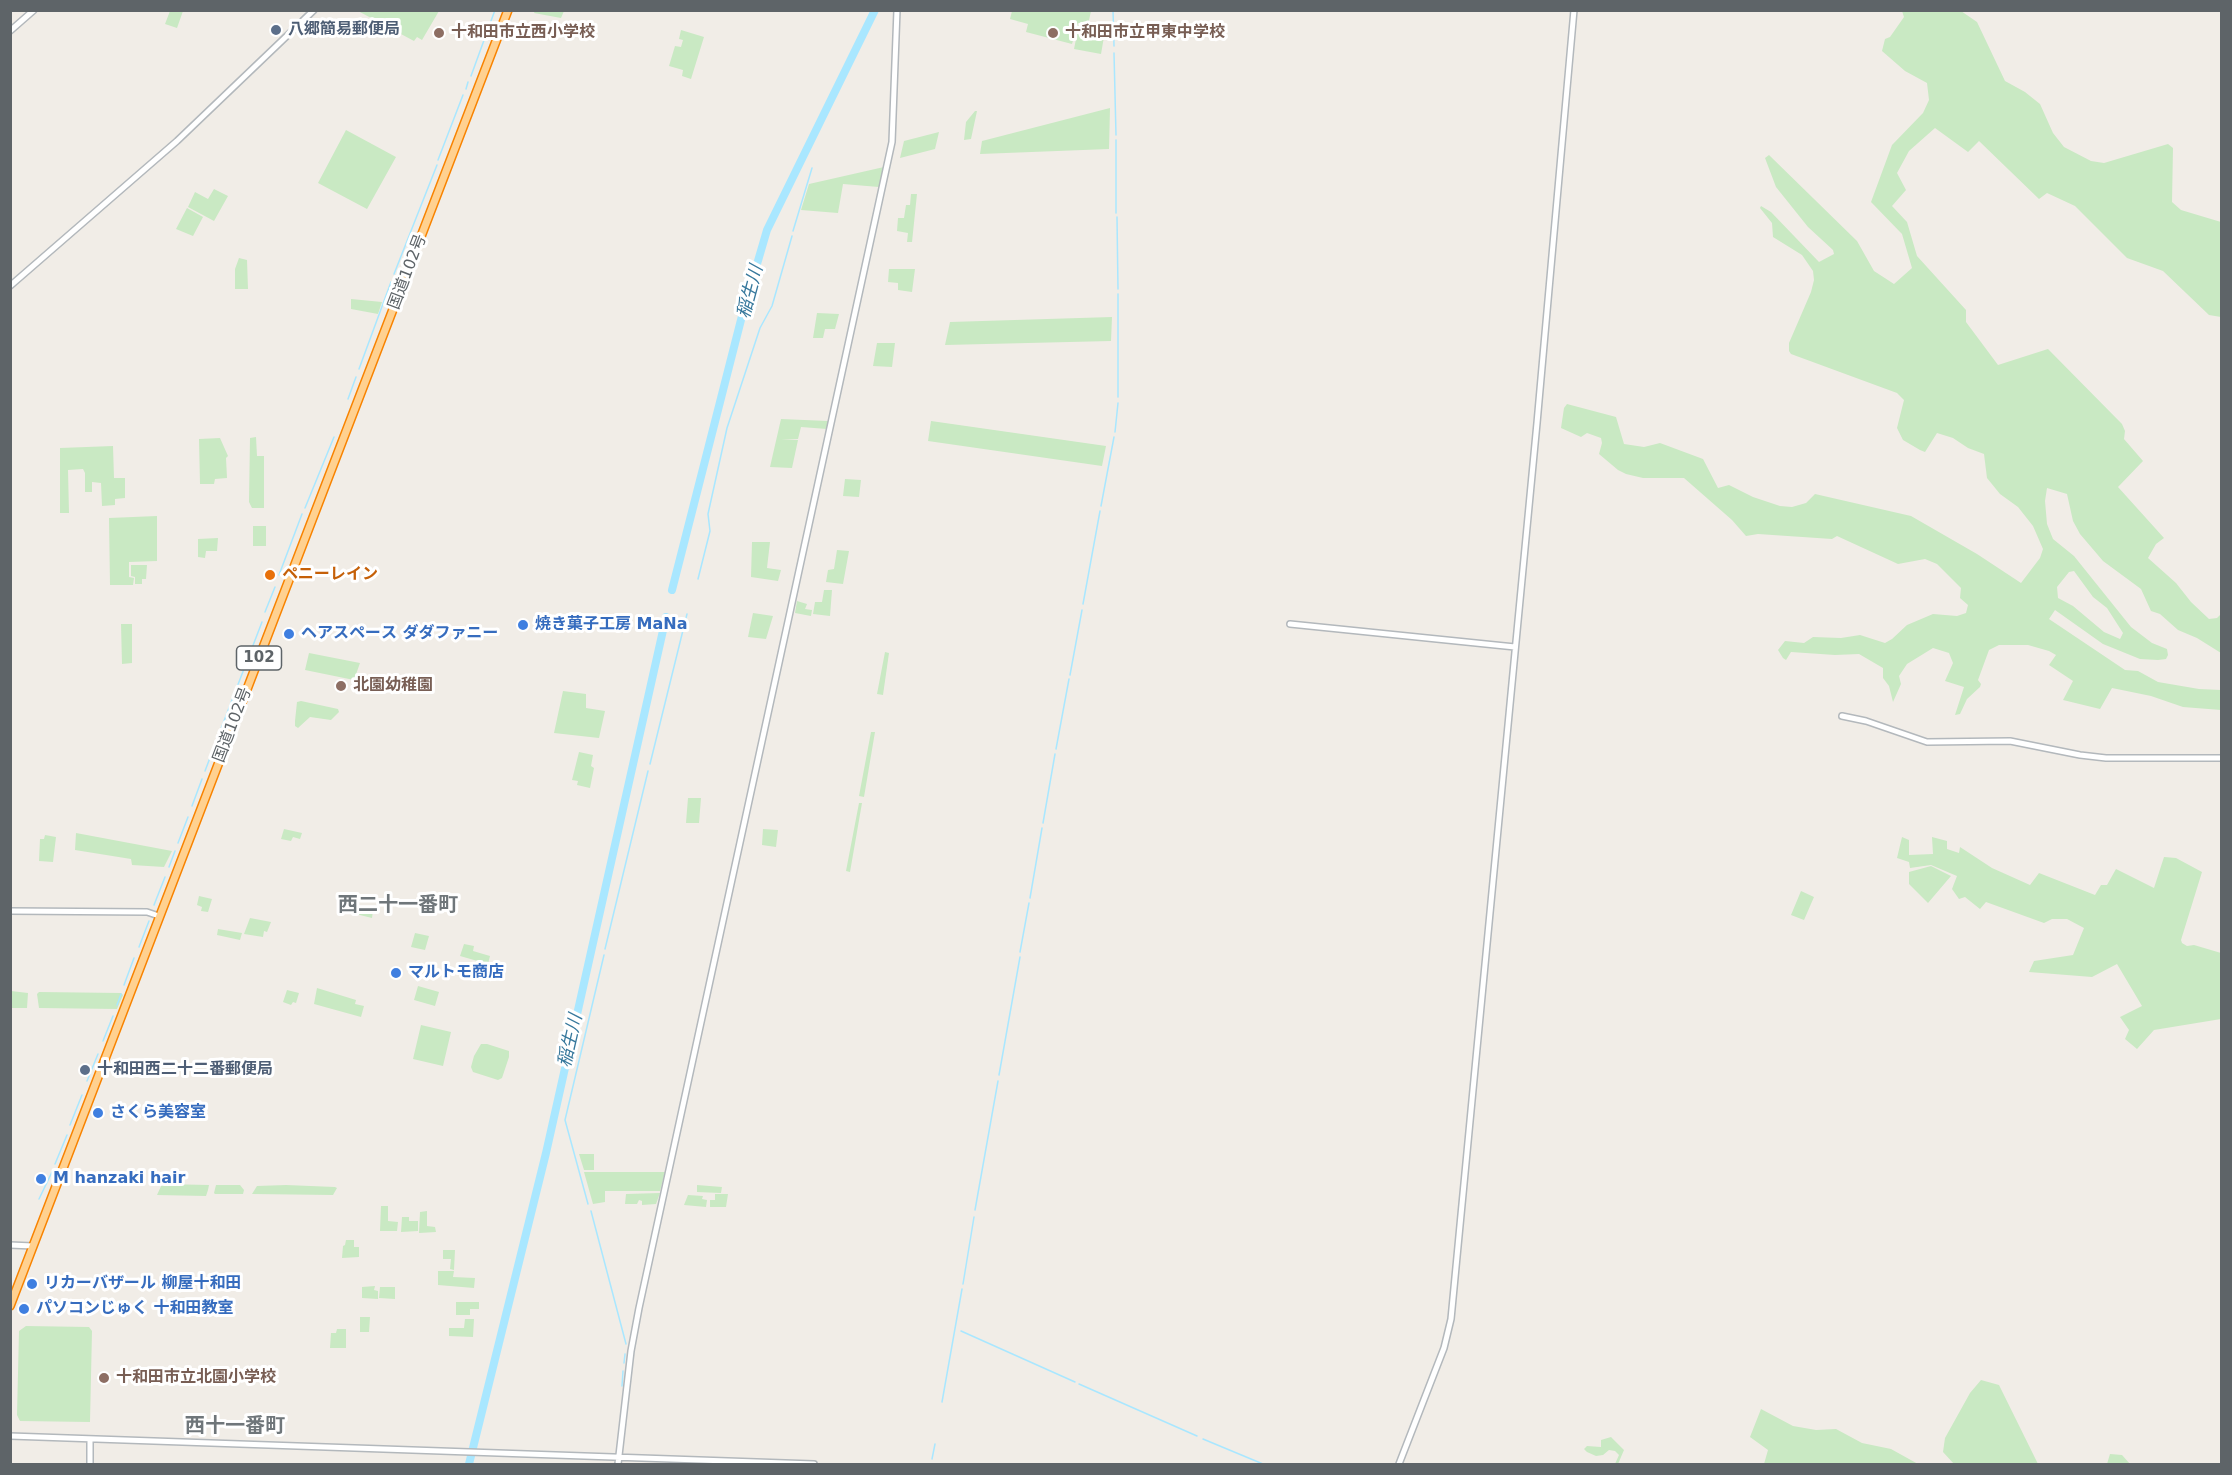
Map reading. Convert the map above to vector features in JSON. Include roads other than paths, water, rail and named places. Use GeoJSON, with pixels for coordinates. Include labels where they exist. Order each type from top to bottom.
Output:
{"type":"FeatureCollection","features":[{"type":"Feature","properties":{"kind":"highway","name":"国道102号"},"geometry":{"type":"LineString","coordinates":[[10,1306],[508,10]]}},
{"type":"Feature","properties":{"kind":"street"},"geometry":{"type":"LineString","coordinates":[[10,31],[34,10]]}},
{"type":"Feature","properties":{"kind":"street"},"geometry":{"type":"LineString","coordinates":[[618,1461],[631,1351],[639,1308],[892,142],[897,10]]}},
{"type":"Feature","properties":{"kind":"street"},"geometry":{"type":"LineString","coordinates":[[1399,1464],[1450,1329],[1574,10]]}},
{"type":"Feature","properties":{"kind":"street"},"geometry":{"type":"LineString","coordinates":[[10,286],[177,141],[314,11]]}},
{"type":"Feature","properties":{"kind":"street"},"geometry":{"type":"LineString","coordinates":[[1290,624],[1515,646]]}},
{"type":"Feature","properties":{"kind":"street"},"geometry":{"type":"LineString","coordinates":[[1842,716],[1866,721],[1927,742],[2010,741],[2106,758],[2222,758]]}},
{"type":"Feature","properties":{"kind":"street"},"geometry":{"type":"LineString","coordinates":[[10,911],[147,912],[159,916]]}},
{"type":"Feature","properties":{"kind":"street"},"geometry":{"type":"LineString","coordinates":[[10,1245],[33,1246]]}},
{"type":"Feature","properties":{"kind":"street"},"geometry":{"type":"LineString","coordinates":[[10,1436],[469,1451],[618,1461],[814,1464]]}},
{"type":"Feature","properties":{"kind":"street"},"geometry":{"type":"LineString","coordinates":[[90,1439],[90,1464]]}},
{"type":"Feature","properties":{"kind":"waterway"},"geometry":{"type":"LineString","coordinates":[[471,76],[495,10]]}},
{"type":"Feature","properties":{"kind":"waterway","name":"稲生川"},"geometry":{"type":"LineString","coordinates":[[672,590],[743,312],[767,230],[875,10]]}},
{"type":"Feature","properties":{"kind":"waterway"},"geometry":{"type":"LineString","coordinates":[[1113,10],[1114,46]]}},
{"type":"Feature","properties":{"kind":"waterway"},"geometry":{"type":"LineString","coordinates":[[1114,53],[1116,135]]}},
{"type":"Feature","properties":{"kind":"waterway"},"geometry":{"type":"LineString","coordinates":[[466,89],[468,82]]}},
{"type":"Feature","properties":{"kind":"waterway"},"geometry":{"type":"LineString","coordinates":[[438,160],[463,95]]}},
{"type":"Feature","properties":{"kind":"waterway"},"geometry":{"type":"LineString","coordinates":[[1116,140],[1116,213]]}},
{"type":"Feature","properties":{"kind":"waterway"},"geometry":{"type":"LineString","coordinates":[[394,274],[437,165]]}},
{"type":"Feature","properties":{"kind":"waterway"},"geometry":{"type":"LineString","coordinates":[[793,231],[812,168]]}},
{"type":"Feature","properties":{"kind":"waterway"},"geometry":{"type":"LineString","coordinates":[[1117,217],[1118,289]]}},
{"type":"Feature","properties":{"kind":"waterway"},"geometry":{"type":"LineString","coordinates":[[698,579],[710,531],[708,514],[727,428],[760,328],[772,306],[792,236]]}},
{"type":"Feature","properties":{"kind":"waterway"},"geometry":{"type":"LineString","coordinates":[[359,369],[391,282]]}},
{"type":"Feature","properties":{"kind":"waterway"},"geometry":{"type":"LineString","coordinates":[[1118,294],[1118,397]]}},
{"type":"Feature","properties":{"kind":"waterway"},"geometry":{"type":"LineString","coordinates":[[348,399],[356,377]]}},
{"type":"Feature","properties":{"kind":"waterway"},"geometry":{"type":"LineString","coordinates":[[1115,432],[1118,403]]}},
{"type":"Feature","properties":{"kind":"waterway"},"geometry":{"type":"LineString","coordinates":[[305,508],[334,437]]}},
{"type":"Feature","properties":{"kind":"waterway"},"geometry":{"type":"LineString","coordinates":[[1101,506],[1114,437]]}},
{"type":"Feature","properties":{"kind":"waterway"},"geometry":{"type":"LineString","coordinates":[[1083,604],[1100,511]]}},
{"type":"Feature","properties":{"kind":"waterway"},"geometry":{"type":"LineString","coordinates":[[279,575],[302,514]]}},
{"type":"Feature","properties":{"kind":"waterway"},"geometry":{"type":"LineString","coordinates":[[265,612],[275,587]]}},
{"type":"Feature","properties":{"kind":"waterway"},"geometry":{"type":"LineString","coordinates":[[1070,675],[1082,610]]}},
{"type":"Feature","properties":{"kind":"waterway"},"geometry":{"type":"LineString","coordinates":[[650,764],[687,614]]}},
{"type":"Feature","properties":{"kind":"waterway","name":"稲生川"},"geometry":{"type":"LineString","coordinates":[[469,1464],[546,1153],[666,617]]}},
{"type":"Feature","properties":{"kind":"waterway"},"geometry":{"type":"LineString","coordinates":[[219,734],[262,622]]}},
{"type":"Feature","properties":{"kind":"waterway"},"geometry":{"type":"LineString","coordinates":[[1056,749],[1069,679]]}},
{"type":"Feature","properties":{"kind":"waterway"},"geometry":{"type":"LineString","coordinates":[[205,771],[216,742]]}},
{"type":"Feature","properties":{"kind":"waterway"},"geometry":{"type":"LineString","coordinates":[[1043,823],[1055,754]]}},
{"type":"Feature","properties":{"kind":"waterway"},"geometry":{"type":"LineString","coordinates":[[605,949],[648,771]]}},
{"type":"Feature","properties":{"kind":"waterway"},"geometry":{"type":"LineString","coordinates":[[192,806],[202,779]]}},
{"type":"Feature","properties":{"kind":"waterway"},"geometry":{"type":"LineString","coordinates":[[178,843],[188,817]]}},
{"type":"Feature","properties":{"kind":"waterway"},"geometry":{"type":"LineString","coordinates":[[1030,898],[1042,828]]}},
{"type":"Feature","properties":{"kind":"waterway"},"geometry":{"type":"LineString","coordinates":[[169,867],[175,851]]}},
{"type":"Feature","properties":{"kind":"waterway"},"geometry":{"type":"LineString","coordinates":[[154,905],[165,877]]}},
{"type":"Feature","properties":{"kind":"waterway"},"geometry":{"type":"LineString","coordinates":[[1020,952],[1029,903]]}},
{"type":"Feature","properties":{"kind":"waterway"},"geometry":{"type":"LineString","coordinates":[[139,947],[149,921]]}},
{"type":"Feature","properties":{"kind":"waterway"},"geometry":{"type":"LineString","coordinates":[[588,1204],[565,1120],[604,955]]}},
{"type":"Feature","properties":{"kind":"waterway"},"geometry":{"type":"LineString","coordinates":[[999,1075],[1020,957]]}},
{"type":"Feature","properties":{"kind":"waterway"},"geometry":{"type":"LineString","coordinates":[[124,985],[134,958]]}},
{"type":"Feature","properties":{"kind":"waterway"},"geometry":{"type":"LineString","coordinates":[[117,1005],[121,994]]}},
{"type":"Feature","properties":{"kind":"waterway"},"geometry":{"type":"LineString","coordinates":[[103,1041],[113,1016]]}},
{"type":"Feature","properties":{"kind":"waterway"},"geometry":{"type":"LineString","coordinates":[[87,1081],[98,1054]]}},
{"type":"Feature","properties":{"kind":"waterway"},"geometry":{"type":"LineString","coordinates":[[975,1210],[998,1081]]}},
{"type":"Feature","properties":{"kind":"waterway"},"geometry":{"type":"LineString","coordinates":[[70,1125],[82,1095]]}},
{"type":"Feature","properties":{"kind":"waterway"},"geometry":{"type":"LineString","coordinates":[[55,1164],[67,1135]]}},
{"type":"Feature","properties":{"kind":"waterway"},"geometry":{"type":"LineString","coordinates":[[39,1199],[52,1172]]}},
{"type":"Feature","properties":{"kind":"waterway"},"geometry":{"type":"LineString","coordinates":[[591,1211],[626,1344]]}},
{"type":"Feature","properties":{"kind":"waterway"},"geometry":{"type":"LineString","coordinates":[[963,1284],[974,1217]]}},
{"type":"Feature","properties":{"kind":"waterway"},"geometry":{"type":"LineString","coordinates":[[942,1402],[962,1289]]}},
{"type":"Feature","properties":{"kind":"waterway"},"geometry":{"type":"LineString","coordinates":[[961,1331],[1075,1382]]}},
{"type":"Feature","properties":{"kind":"waterway"},"geometry":{"type":"LineString","coordinates":[[624,1363],[625,1354]]}},
{"type":"Feature","properties":{"kind":"waterway"},"geometry":{"type":"LineString","coordinates":[[622,1386],[623,1371]]}},
{"type":"Feature","properties":{"kind":"waterway"},"geometry":{"type":"LineString","coordinates":[[1079,1384],[1197,1436]]}},
{"type":"Feature","properties":{"kind":"waterway"},"geometry":{"type":"LineString","coordinates":[[1203,1439],[1263,1464]]}},
{"type":"Feature","properties":{"kind":"waterway"},"geometry":{"type":"LineString","coordinates":[[932,1459],[935,1444]]}},
{"type":"Feature","properties":{"kind":"place","name":"八郷簡易郵便局"},"geometry":{"type":"Point","coordinates":[276,30]}},
{"type":"Feature","properties":{"kind":"place","name":"十和田市立西小学校"},"geometry":{"type":"Point","coordinates":[439,33]}},
{"type":"Feature","properties":{"kind":"place","name":"十和田市立甲東中学校"},"geometry":{"type":"Point","coordinates":[1053,33]}},
{"type":"Feature","properties":{"kind":"place","name":"ペニーレイン"},"geometry":{"type":"Point","coordinates":[270,575]}},
{"type":"Feature","properties":{"kind":"place","name":"焼き菓子工房 MaNa"},"geometry":{"type":"Point","coordinates":[523,625]}},
{"type":"Feature","properties":{"kind":"place","name":"ヘアスペース ダダファニー"},"geometry":{"type":"Point","coordinates":[289,634]}},
{"type":"Feature","properties":{"kind":"place","name":"北園幼稚園"},"geometry":{"type":"Point","coordinates":[341,686]}},
{"type":"Feature","properties":{"kind":"place","name":"マルトモ商店"},"geometry":{"type":"Point","coordinates":[396,973]}},
{"type":"Feature","properties":{"kind":"place","name":"十和田西二十二番郵便局"},"geometry":{"type":"Point","coordinates":[85,1070]}},
{"type":"Feature","properties":{"kind":"place","name":"さくら美容室"},"geometry":{"type":"Point","coordinates":[98,1113]}},
{"type":"Feature","properties":{"kind":"place","name":"M hanzaki hair"},"geometry":{"type":"Point","coordinates":[41,1179]}},
{"type":"Feature","properties":{"kind":"place","name":"リカーバザール 柳屋十和田"},"geometry":{"type":"Point","coordinates":[32,1284]}},
{"type":"Feature","properties":{"kind":"place","name":"パソコンじゅく 十和田教室"},"geometry":{"type":"Point","coordinates":[24,1309]}},
{"type":"Feature","properties":{"kind":"place","name":"十和田市立北園小学校"},"geometry":{"type":"Point","coordinates":[104,1378]}},
{"type":"Feature","properties":{"kind":"district","name":"西二十一番町"},"geometry":{"type":"Point","coordinates":[398,906]}},
{"type":"Feature","properties":{"kind":"district","name":"西十一番町"},"geometry":{"type":"Point","coordinates":[235,1427]}}]}
